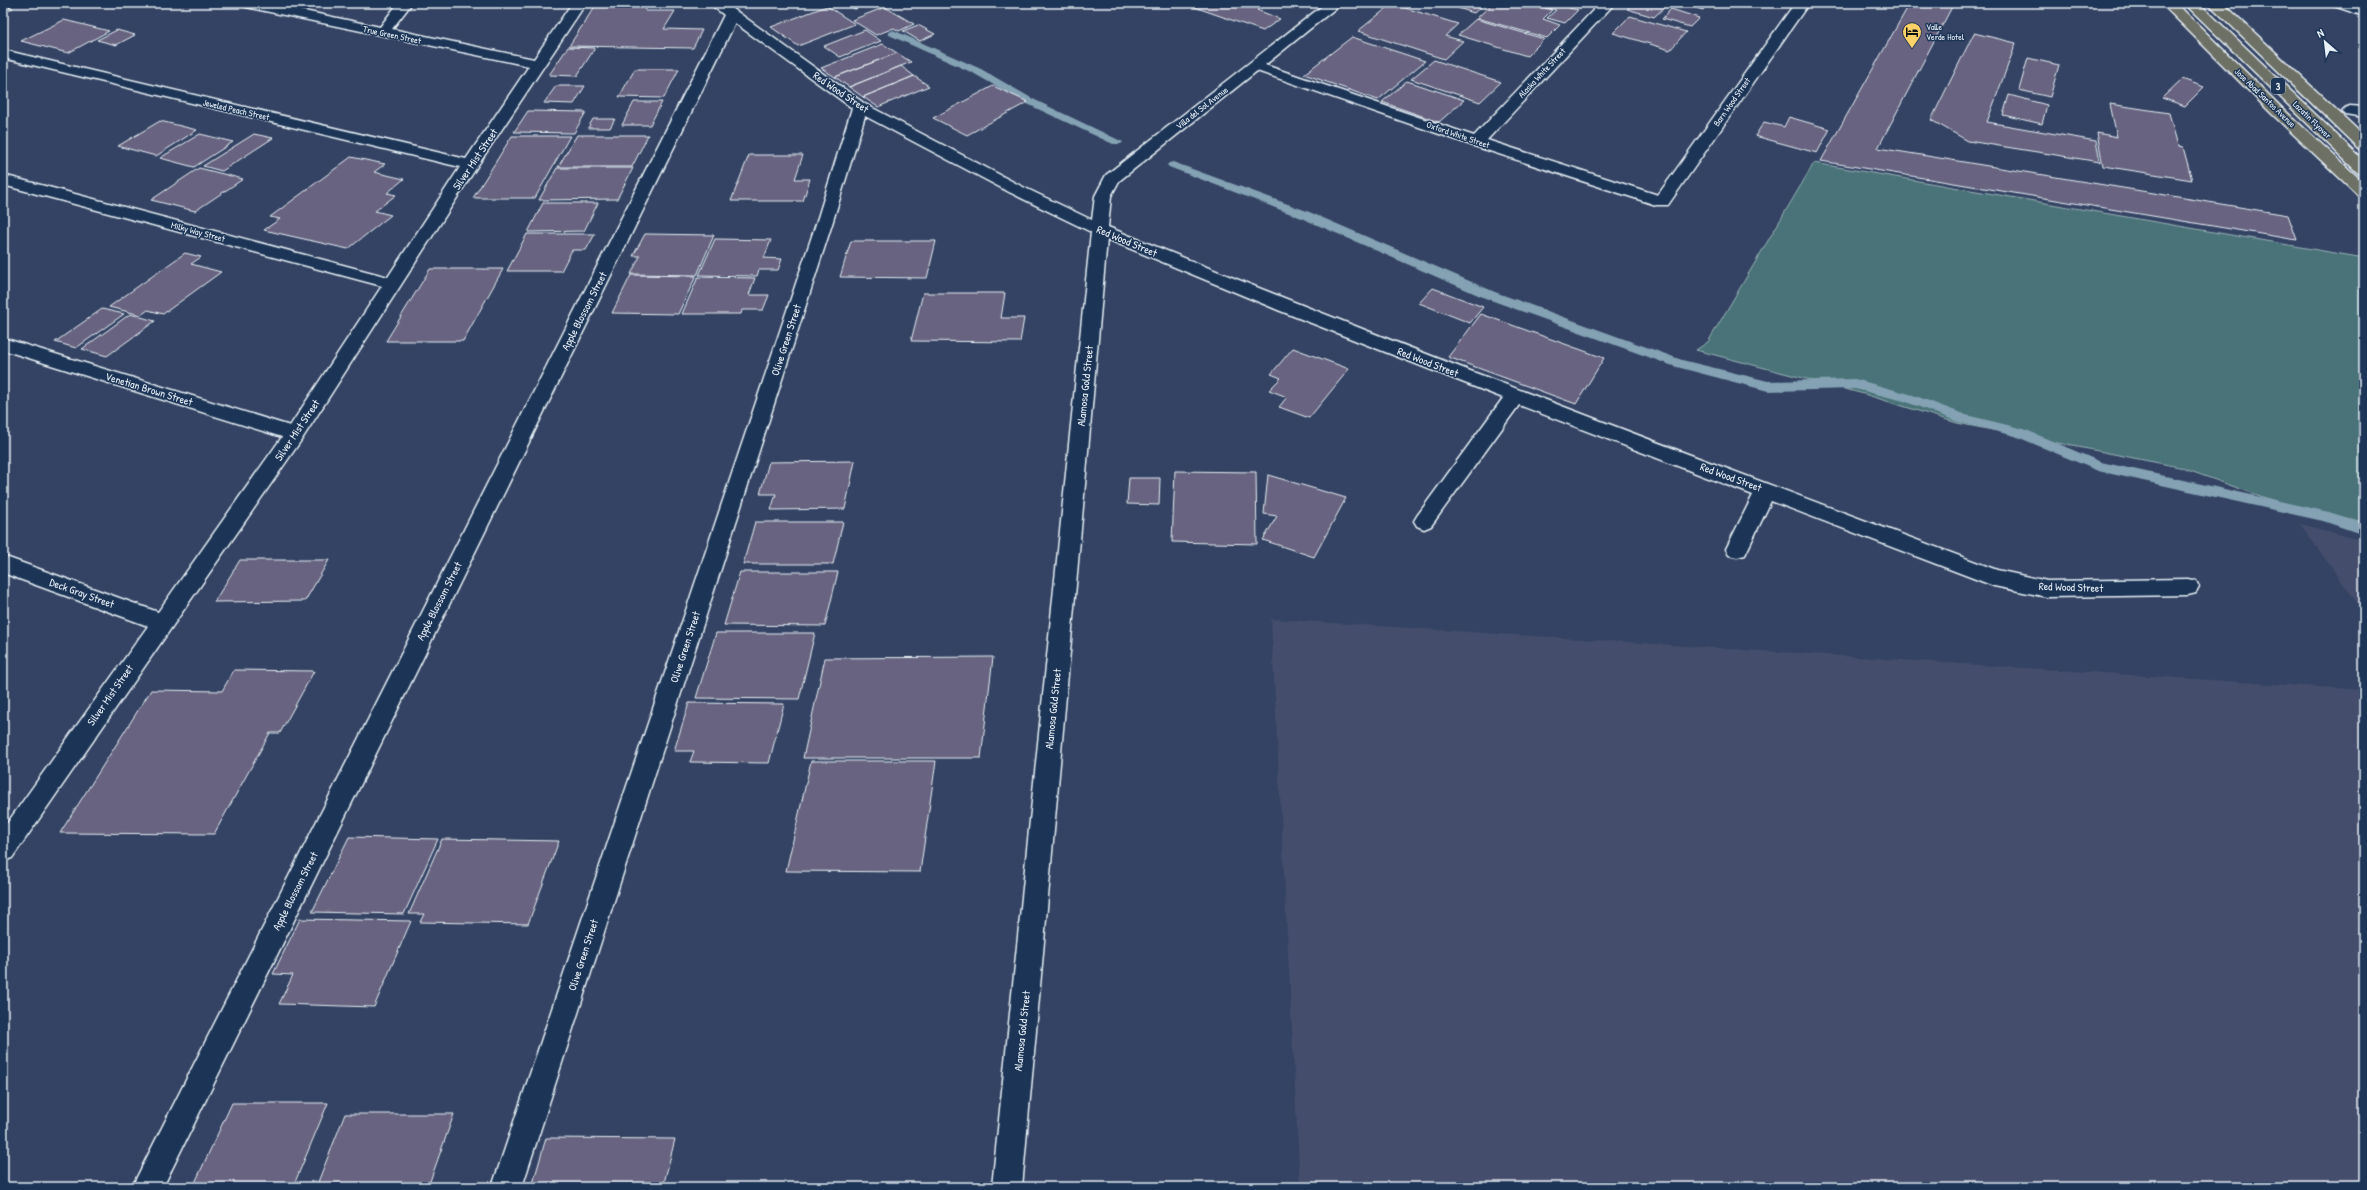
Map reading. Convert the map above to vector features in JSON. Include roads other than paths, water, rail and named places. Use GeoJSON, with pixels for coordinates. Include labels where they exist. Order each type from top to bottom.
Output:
{"type":"FeatureCollection","features":[{"type":"Feature","properties":{"kind":"highway","name":"Jose Abad Santos Avenue"},"geometry":{"type":"LineString","coordinates":[[2168,3],[2276,110],[2364,192]]}},
{"type":"Feature","properties":{"kind":"highway","name":"Lazatin Flyover"},"geometry":{"type":"LineString","coordinates":[[2191,3],[2364,170]]}},
{"type":"Feature","properties":{"kind":"highway","name":"Lazatin Flyover"},"geometry":{"type":"LineString","coordinates":[[2215,3],[2364,145]]}},
{"type":"Feature","properties":{"kind":"highway"},"geometry":{"type":"LineString","coordinates":[[2233,3],[2357,112],[2364,125]]}},
{"type":"Feature","properties":{"kind":"street","name":"True Green Street"},"geometry":{"type":"LineString","coordinates":[[246,3],[382,33],[538,64]]}},
{"type":"Feature","properties":{"kind":"street"},"geometry":{"type":"LineString","coordinates":[[382,33],[405,3]]}},
{"type":"Feature","properties":{"kind":"street","name":"Silver Mist Street"},"geometry":{"type":"LineString","coordinates":[[3,850],[161,622],[295,434],[470,165],[580,3]]}},
{"type":"Feature","properties":{"kind":"street","name":"Villa del Sol Avenue"},"geometry":{"type":"LineString","coordinates":[[1100,230],[1103,196],[1112,178],[1335,3]]}},
{"type":"Feature","properties":{"kind":"street","name":"Alaska White Street"},"geometry":{"type":"LineString","coordinates":[[1477,142],[1608,3]]}},
{"type":"Feature","properties":{"kind":"street","name":"Barn Wood Street"},"geometry":{"type":"LineString","coordinates":[[1662,202],[1802,3]]}},
{"type":"Feature","properties":{"kind":"street"},"geometry":{"type":"LineString","coordinates":[[2339,3],[2364,12]]}},
{"type":"Feature","properties":{"kind":"street","name":"Red Wood Street"},"geometry":{"type":"LineString","coordinates":[[724,9],[860,107],[1015,189],[1100,230],[1284,306],[1994,578],[2047,589],[2188,587]]}},
{"type":"Feature","properties":{"kind":"street","name":"Apple Blossom Street"},"geometry":{"type":"LineString","coordinates":[[147,1187],[724,9]]}},
{"type":"Feature","properties":{"kind":"street","name":"Jeweled Peach Street"},"geometry":{"type":"LineString","coordinates":[[3,54],[470,165]]}},
{"type":"Feature","properties":{"kind":"street","name":"Oxford White Street"},"geometry":{"type":"LineString","coordinates":[[1255,66],[1477,142],[1662,202]]}},
{"type":"Feature","properties":{"kind":"street","name":"Olive Green Street"},"geometry":{"type":"LineString","coordinates":[[507,1187],[824,224],[860,107]]}},
{"type":"Feature","properties":{"kind":"street","name":"Milky Way Street"},"geometry":{"type":"LineString","coordinates":[[3,180],[394,284]]}},
{"type":"Feature","properties":{"kind":"street","name":"Alamosa Gold Street"},"geometry":{"type":"LineString","coordinates":[[1007,1187],[1100,230]]}},
{"type":"Feature","properties":{"kind":"street","name":"Venetian Brown Street"},"geometry":{"type":"LineString","coordinates":[[3,344],[295,434]]}},
{"type":"Feature","properties":{"kind":"street"},"geometry":{"type":"LineString","coordinates":[[1424,521],[1516,396]]}},
{"type":"Feature","properties":{"kind":"street"},"geometry":{"type":"LineString","coordinates":[[1737,549],[1766,490]]}},
{"type":"Feature","properties":{"kind":"street","name":"Deck Gray Street"},"geometry":{"type":"LineString","coordinates":[[3,564],[161,622]]}},
{"type":"Feature","properties":{"kind":"waterway"},"geometry":{"type":"LineString","coordinates":[[848,3],[855,7]]}},
{"type":"Feature","properties":{"kind":"waterway"},"geometry":{"type":"LineString","coordinates":[[893,33],[977,71],[1029,101],[1117,142]]}},
{"type":"Feature","properties":{"kind":"waterway"},"geometry":{"type":"LineString","coordinates":[[1173,165],[1303,214],[1490,295],[1678,363],[1768,386],[1855,384],[1908,398],[1963,419],[2019,432],[2098,466],[2324,516],[2364,529]]}},
{"type":"Feature","properties":{"kind":"place","name":"Valle Verde Hotel"},"geometry":{"type":"Point","coordinates":[1912,49]}}]}
